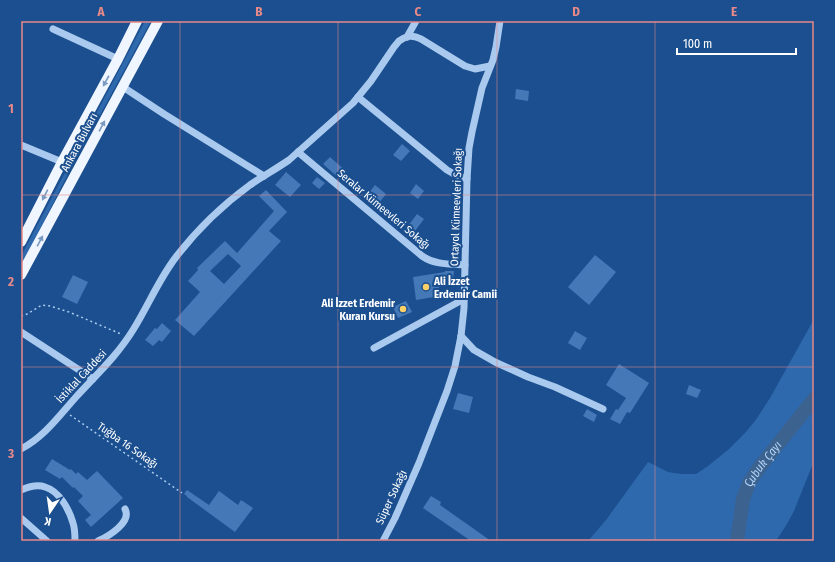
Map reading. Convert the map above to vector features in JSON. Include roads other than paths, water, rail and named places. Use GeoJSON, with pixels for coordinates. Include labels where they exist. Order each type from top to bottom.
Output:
{"type":"FeatureCollection","features":[{"type":"Feature","properties":{"kind":"main road","name":"Ankara Bulvarı"},"geometry":{"type":"LineString","coordinates":[[21,242],[137,21]]}},
{"type":"Feature","properties":{"kind":"main road","name":"Ankara Bulvarı"},"geometry":{"type":"LineString","coordinates":[[21,275],[158,21]]}},
{"type":"Feature","properties":{"kind":"street"},"geometry":{"type":"LineString","coordinates":[[407,37],[411,21]]}},
{"type":"Feature","properties":{"kind":"street"},"geometry":{"type":"LineString","coordinates":[[407,37],[416,21]]}},
{"type":"Feature","properties":{"kind":"street","name":"Ortayol Kümeevleri Sokağı"},"geometry":{"type":"LineString","coordinates":[[419,463],[451,380],[461,336],[464,299],[468,162],[472,132],[482,88],[496,47],[500,21]]}},
{"type":"Feature","properties":{"kind":"street"},"geometry":{"type":"LineString","coordinates":[[53,29],[118,59]]}},
{"type":"Feature","properties":{"kind":"street"},"geometry":{"type":"LineString","coordinates":[[123,87],[264,176],[298,152],[343,113],[358,97],[394,46],[399,41],[407,37],[422,38],[470,68],[475,69],[490,66]]}},
{"type":"Feature","properties":{"kind":"street"},"geometry":{"type":"LineString","coordinates":[[358,97],[447,170],[467,178]]}},
{"type":"Feature","properties":{"kind":"street"},"geometry":{"type":"LineString","coordinates":[[21,145],[62,162]]}},
{"type":"Feature","properties":{"kind":"street","name":"Seralar Kümeevleri Sokağı"},"geometry":{"type":"LineString","coordinates":[[298,152],[422,256],[432,262],[465,265]]}},
{"type":"Feature","properties":{"kind":"street","name":"İstiklal Caddesi"},"geometry":{"type":"LineString","coordinates":[[21,449],[37,439],[112,359],[129,337],[168,268],[184,247],[226,204],[264,176]]}},
{"type":"Feature","properties":{"kind":"street"},"geometry":{"type":"LineString","coordinates":[[374,348],[464,299]]}},
{"type":"Feature","properties":{"kind":"street"},"geometry":{"type":"LineString","coordinates":[[21,332],[93,379]]}},
{"type":"Feature","properties":{"kind":"street"},"geometry":{"type":"LineString","coordinates":[[461,336],[474,350],[495,362],[603,409]]}},
{"type":"Feature","properties":{"kind":"street","name":"Süper Sokağı"},"geometry":{"type":"LineString","coordinates":[[383,541],[395,518],[419,463]]}},
{"type":"Feature","properties":{"kind":"street"},"geometry":{"type":"LineString","coordinates":[[21,490],[29,487],[40,486],[47,487],[55,492],[61,499],[74,523],[75,541]]}},
{"type":"Feature","properties":{"kind":"street"},"geometry":{"type":"LineString","coordinates":[[98,541],[112,534],[122,524],[127,513],[125,509]]}},
{"type":"Feature","properties":{"kind":"street"},"geometry":{"type":"LineString","coordinates":[[21,518],[47,541]]}},
{"type":"Feature","properties":{"kind":"waterway","name":"Çubuk Çayı"},"geometry":{"type":"LineString","coordinates":[[737,541],[743,499],[749,483],[759,468],[814,399]]}},
{"type":"Feature","properties":{"kind":"place","name":"Ali İzzet Erdemir Camii"},"geometry":{"type":"Point","coordinates":[426,287]}},
{"type":"Feature","properties":{"kind":"place","name":"Ali İzzet Erdemir Kuran Kursu"},"geometry":{"type":"Point","coordinates":[403,309]}}]}
